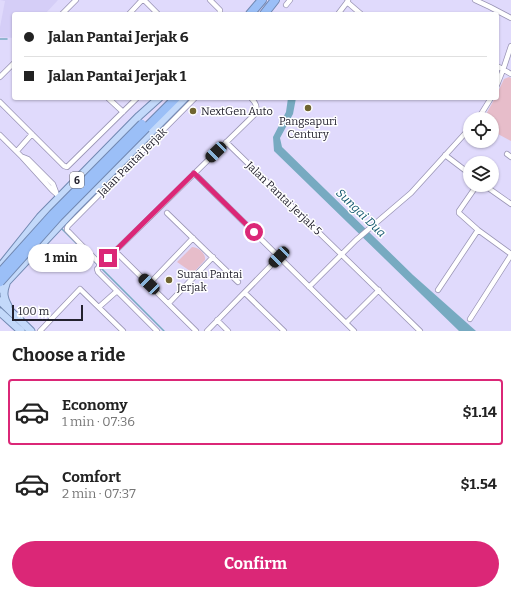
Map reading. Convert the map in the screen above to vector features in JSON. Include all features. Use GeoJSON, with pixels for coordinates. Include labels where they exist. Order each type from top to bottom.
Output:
{"type":"FeatureCollection","features":[{"type":"Feature","properties":{"kind":"highway"},"geometry":{"type":"LineString","coordinates":[[252,12],[262,0]]}},
{"type":"Feature","properties":{"kind":"highway"},"geometry":{"type":"LineString","coordinates":[[266,12],[274,1]]}},
{"type":"Feature","properties":{"kind":"highway","name":"6"},"geometry":{"type":"LineString","coordinates":[[4,281],[58,217],[144,126],[166,100]]}},
{"type":"Feature","properties":{"kind":"highway","name":"6"},"geometry":{"type":"LineString","coordinates":[[0,272],[53,214],[144,126],[174,100]]}},
{"type":"Feature","properties":{"kind":"main road","name":"6"},"geometry":{"type":"LineString","coordinates":[[0,267],[58,195],[157,100]]}},
{"type":"Feature","properties":{"kind":"main road","name":"6"},"geometry":{"type":"LineString","coordinates":[[0,289],[4,281],[183,100]]}},
{"type":"Feature","properties":{"kind":"main road"},"geometry":{"type":"LineString","coordinates":[[26,233],[26,244],[32,248],[39,247]]}},
{"type":"Feature","properties":{"kind":"main road"},"geometry":{"type":"LineString","coordinates":[[4,281],[4,299],[11,311]]}},
{"type":"Feature","properties":{"kind":"main road"},"geometry":{"type":"LineString","coordinates":[[0,301],[31,331]]}},
{"type":"Feature","properties":{"kind":"main road"},"geometry":{"type":"LineString","coordinates":[[1,313],[21,331]]}},
{"type":"Feature","properties":{"kind":"street"},"geometry":{"type":"LineString","coordinates":[[64,12],[76,0]]}},
{"type":"Feature","properties":{"kind":"street"},"geometry":{"type":"LineString","coordinates":[[131,12],[143,0],[156,12]]}},
{"type":"Feature","properties":{"kind":"street"},"geometry":{"type":"LineString","coordinates":[[210,0],[221,12]]}},
{"type":"Feature","properties":{"kind":"street"},"geometry":{"type":"LineString","coordinates":[[286,5],[290,0]]}},
{"type":"Feature","properties":{"kind":"street"},"geometry":{"type":"LineString","coordinates":[[476,0],[511,18]]}},
{"type":"Feature","properties":{"kind":"street"},"geometry":{"type":"LineString","coordinates":[[340,12],[348,1],[359,12]]}},
{"type":"Feature","properties":{"kind":"street"},"geometry":{"type":"LineString","coordinates":[[499,80],[511,46]]}},
{"type":"Feature","properties":{"kind":"street"},"geometry":{"type":"LineString","coordinates":[[0,77],[12,65]]}},
{"type":"Feature","properties":{"kind":"street"},"geometry":{"type":"LineString","coordinates":[[499,67],[511,74]]}},
{"type":"Feature","properties":{"kind":"street"},"geometry":{"type":"LineString","coordinates":[[110,100],[123,112]]}},
{"type":"Feature","properties":{"kind":"street"},"geometry":{"type":"LineString","coordinates":[[0,102],[64,166],[67,167],[135,100]]}},
{"type":"Feature","properties":{"kind":"street","name":"Jalan Pantai Jerjak"},"geometry":{"type":"LineString","coordinates":[[100,266],[67,230],[68,226],[193,100]]}},
{"type":"Feature","properties":{"kind":"street"},"geometry":{"type":"LineString","coordinates":[[157,331],[97,270],[255,114],[257,108],[253,100]]}},
{"type":"Feature","properties":{"kind":"street"},"geometry":{"type":"LineString","coordinates":[[482,112],[490,100]]}},
{"type":"Feature","properties":{"kind":"street"},"geometry":{"type":"LineString","coordinates":[[17,151],[32,134]]}},
{"type":"Feature","properties":{"kind":"street"},"geometry":{"type":"LineString","coordinates":[[0,135],[58,195]]}},
{"type":"Feature","properties":{"kind":"street"},"geometry":{"type":"LineString","coordinates":[[309,287],[356,240],[411,193],[463,136]]}},
{"type":"Feature","properties":{"kind":"street","name":"Jalan Pantai Jerjak 5"},"geometry":{"type":"LineString","coordinates":[[226,142],[420,331]]}},
{"type":"Feature","properties":{"kind":"street"},"geometry":{"type":"LineString","coordinates":[[445,155],[463,169]]}},
{"type":"Feature","properties":{"kind":"street"},"geometry":{"type":"LineString","coordinates":[[194,173],[354,331]]}},
{"type":"Feature","properties":{"kind":"street"},"geometry":{"type":"LineString","coordinates":[[470,319],[511,254],[478,230],[458,212],[472,192]]}},
{"type":"Feature","properties":{"kind":"street"},"geometry":{"type":"LineString","coordinates":[[494,192],[511,204]]}},
{"type":"Feature","properties":{"kind":"street"},"geometry":{"type":"LineString","coordinates":[[167,213],[238,282]]}},
{"type":"Feature","properties":{"kind":"street"},"geometry":{"type":"LineString","coordinates":[[438,290],[478,230]]}},
{"type":"Feature","properties":{"kind":"street"},"geometry":{"type":"LineString","coordinates":[[149,284],[193,238]]}},
{"type":"Feature","properties":{"kind":"street"},"geometry":{"type":"LineString","coordinates":[[115,251],[196,331]]}},
{"type":"Feature","properties":{"kind":"street"},"geometry":{"type":"LineString","coordinates":[[169,303],[213,257]]}},
{"type":"Feature","properties":{"kind":"street"},"geometry":{"type":"LineString","coordinates":[[207,331],[279,257]]}},
{"type":"Feature","properties":{"kind":"street"},"geometry":{"type":"LineString","coordinates":[[42,330],[80,289],[123,331]]}},
{"type":"Feature","properties":{"kind":"street"},"geometry":{"type":"LineString","coordinates":[[346,323],[379,290]]}},
{"type":"Feature","properties":{"kind":"street"},"geometry":{"type":"LineString","coordinates":[[99,307],[117,291]]}},
{"type":"Feature","properties":{"kind":"street"},"geometry":{"type":"LineString","coordinates":[[244,292],[284,331]]}},
{"type":"Feature","properties":{"kind":"street"},"geometry":{"type":"LineString","coordinates":[[217,320],[228,331]]}},
{"type":"Feature","properties":{"kind":"shaded area"},"geometry":{"type":"Polygon","coordinates":[[[0,0],[58,0],[47,12],[12,12],[12,38],[0,37],[0,27],[5,1],[0,0]]]}},
{"type":"Feature","properties":{"kind":"shaded area"},"geometry":{"type":"Polygon","coordinates":[[[509,77],[511,78],[511,141],[499,135],[499,112],[487,112],[494,100],[499,100],[499,90],[504,79],[509,77]]]}},
{"type":"Feature","properties":{"kind":"shaded area"},"geometry":{"type":"Polygon","coordinates":[[[192,247],[201,251],[205,257],[205,260],[193,273],[177,262],[192,247]]]}},
{"type":"Feature","properties":{"kind":"water"},"geometry":{"type":"Polygon","coordinates":[[[288,100],[296,100],[293,114],[280,138],[282,147],[413,275],[476,331],[459,331],[274,151],[273,137],[286,112],[288,100]]]}},
{"type":"Feature","properties":{"kind":"waterway"},"geometry":{"type":"LineString","coordinates":[[0,39],[7,39]]}},
{"type":"Feature","properties":{"kind":"waterway"},"geometry":{"type":"LineString","coordinates":[[62,229],[164,331]]}},
{"type":"Feature","properties":{"kind":"place","name":"Pangsapuri Century"},"geometry":{"type":"Point","coordinates":[308,108]}},
{"type":"Feature","properties":{"kind":"place","name":"NextGen Auto"},"geometry":{"type":"Point","coordinates":[193,111]}},
{"type":"Feature","properties":{"kind":"place","name":"Surau Pantai Jerjak"},"geometry":{"type":"Point","coordinates":[169,280]}},
{"type":"Feature","properties":{"kind":"route"},"geometry":{"type":"LineString","coordinates":[[108,258],[194,173],[254,232]]}},
{"type":"Feature","properties":{"kind":"water label","name":"Sungai Dua"},"geometry":{"type":"Point","coordinates":[361,213]}}]}
